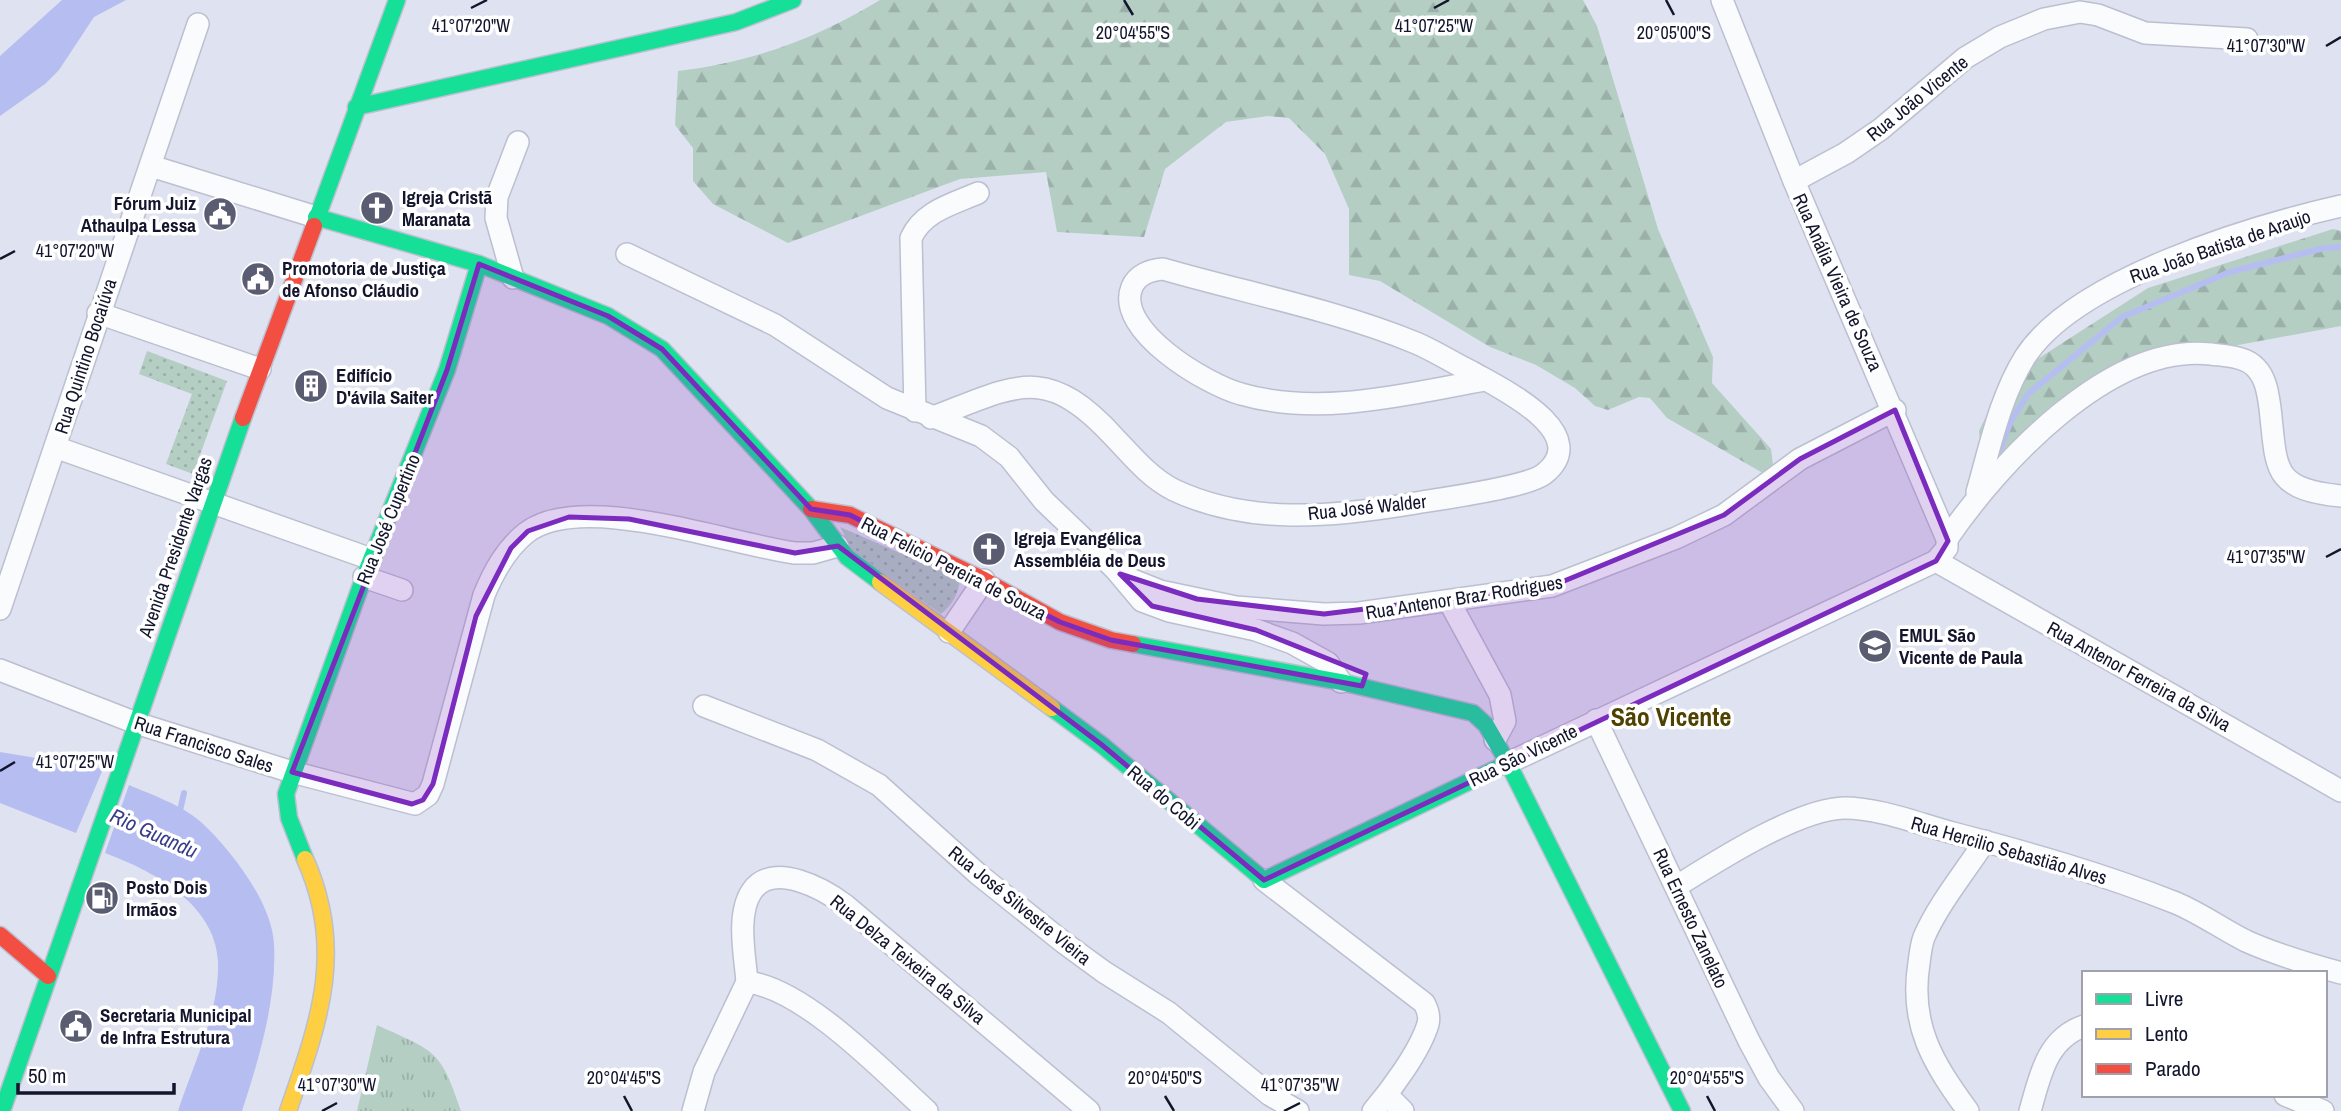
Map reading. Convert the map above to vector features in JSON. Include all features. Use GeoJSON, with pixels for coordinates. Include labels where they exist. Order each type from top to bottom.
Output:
{"type":"FeatureCollection","features":[{"type":"Feature","properties":{"kind":"main road","name":"Avenida Presidente Vargas"},"geometry":{"type":"LineString","coordinates":[[2,1111],[212,503],[397,0]]}},
{"type":"Feature","properties":{"kind":"main road"},"geometry":{"type":"LineString","coordinates":[[356,107],[736,22],[793,0]]}},
{"type":"Feature","properties":{"kind":"main road"},"geometry":{"type":"LineString","coordinates":[[316,217],[479,264],[608,316],[662,349],[811,509]]}},
{"type":"Feature","properties":{"kind":"main road","name":"Rua José Cupertino"},"geometry":{"type":"LineString","coordinates":[[288,1111],[304,1067],[325,971],[327,928],[312,874],[288,817],[286,794],[368,568],[447,369],[479,264]]}},
{"type":"Feature","properties":{"kind":"main road","name":"Rua do Cobi"},"geometry":{"type":"LineString","coordinates":[[811,509],[838,546],[863,570],[1102,745],[1264,880]]}},
{"type":"Feature","properties":{"kind":"main road","name":"Rua Felicio Pereira de Souza"},"geometry":{"type":"LineString","coordinates":[[811,509],[850,515],[984,580],[1060,622],[1111,640],[1341,682],[1465,709],[1479,719],[1496,740],[1682,1111]]}},
{"type":"Feature","properties":{"kind":"main road","name":"Rua São Vicente"},"geometry":{"type":"LineString","coordinates":[[1264,880],[1508,763]]}},
{"type":"Feature","properties":{"kind":"main road"},"geometry":{"type":"LineString","coordinates":[[0,934],[48,976]]}},
{"type":"Feature","properties":{"kind":"street","name":"Rua Anália Vieira de Souza"},"geometry":{"type":"LineString","coordinates":[[1722,0],[1794,181],[1895,410],[1947,539]]}},
{"type":"Feature","properties":{"kind":"street","name":"Rua João Vicente"},"geometry":{"type":"LineString","coordinates":[[1794,181],[1846,153],[1881,129],[1965,58],[2000,37],[2044,19],[2080,12],[2098,15],[2145,33],[2247,39]]}},
{"type":"Feature","properties":{"kind":"street","name":"Rua Quintino Bocaiúva"},"geometry":{"type":"LineString","coordinates":[[0,609],[198,24]]}},
{"type":"Feature","properties":{"kind":"street"},"geometry":{"type":"LineString","coordinates":[[513,278],[496,218],[497,197],[518,142]]}},
{"type":"Feature","properties":{"kind":"street"},"geometry":{"type":"LineString","coordinates":[[151,166],[316,217]]}},
{"type":"Feature","properties":{"kind":"street"},"geometry":{"type":"LineString","coordinates":[[923,415],[911,238],[922,220],[978,193]]}},
{"type":"Feature","properties":{"kind":"street","name":"Rua João Batista de Araujo"},"geometry":{"type":"LineString","coordinates":[[1975,498],[1995,428],[2015,375],[2042,337],[2088,298],[2144,270],[2306,214],[2341,206]]}},
{"type":"Feature","properties":{"kind":"street"},"geometry":{"type":"LineString","coordinates":[[628,254],[775,325],[887,398],[923,415],[981,436],[1009,457],[1063,521],[1121,575],[1136,595],[1152,606],[1256,630],[1312,651],[1328,663],[1341,682]]}},
{"type":"Feature","properties":{"kind":"street","name":"Rua José Walder"},"geometry":{"type":"LineString","coordinates":[[923,415],[1012,387],[1035,386],[1057,391],[1081,403],[1139,465],[1172,489],[1241,511],[1318,516],[1488,491],[1546,473],[1557,452],[1552,428],[1520,398],[1418,344],[1366,325],[1163,270],[1142,275],[1133,283],[1129,301],[1137,322],[1172,360],[1239,394],[1277,402],[1327,404],[1401,395],[1485,380]]}},
{"type":"Feature","properties":{"kind":"street"},"geometry":{"type":"LineString","coordinates":[[99,313],[260,369]]}},
{"type":"Feature","properties":{"kind":"street"},"geometry":{"type":"LineString","coordinates":[[1936,561],[1947,548],[1947,539],[1975,498],[2043,429],[2089,393],[2149,361],[2195,352],[2234,358],[2256,367],[2268,393],[2281,474],[2304,490],[2341,496]]}},
{"type":"Feature","properties":{"kind":"street","name":"Rua Antenor Braz Rodrigues"},"geometry":{"type":"LineString","coordinates":[[1121,575],[1160,591],[1290,612],[1359,613],[1552,586],[1676,538],[1748,499],[1800,459],[1895,410]]}},
{"type":"Feature","properties":{"kind":"street"},"geometry":{"type":"LineString","coordinates":[[55,447],[212,503],[368,568],[402,590]]}},
{"type":"Feature","properties":{"kind":"street","name":"Rua Francisco Sales"},"geometry":{"type":"LineString","coordinates":[[0,670],[136,723],[292,772],[412,804],[423,800],[433,784],[484,595],[495,569],[528,531],[569,517],[595,515],[629,519],[794,553],[813,553],[838,546]]}},
{"type":"Feature","properties":{"kind":"street","name":"Rua São Vicente"},"geometry":{"type":"LineString","coordinates":[[1508,763],[1936,561]]}},
{"type":"Feature","properties":{"kind":"street","name":"Rua Antenor Ferreira da Silva"},"geometry":{"type":"LineString","coordinates":[[1936,561],[2341,791]]}},
{"type":"Feature","properties":{"kind":"street"},"geometry":{"type":"LineString","coordinates":[[949,632],[984,580]]}},
{"type":"Feature","properties":{"kind":"street"},"geometry":{"type":"LineString","coordinates":[[1449,601],[1500,695],[1505,721],[1496,740]]}},
{"type":"Feature","properties":{"kind":"street","name":"Rua José Silvestre Vieira"},"geometry":{"type":"LineString","coordinates":[[704,706],[817,750],[879,785],[978,874],[1063,942],[1104,972],[1169,1013],[1270,1095],[1298,1111]]}},
{"type":"Feature","properties":{"kind":"street","name":"Rua Ernesto Zanelato"},"geometry":{"type":"LineString","coordinates":[[1595,720],[1677,886],[1749,1041],[1769,1078],[1793,1111]]}},
{"type":"Feature","properties":{"kind":"street","name":"Rua Hercilio Sebastião Alves"},"geometry":{"type":"LineString","coordinates":[[1677,886],[1727,855],[1787,826],[1816,813],[1845,808],[1985,841],[2126,884],[2180,904],[2244,940],[2287,958],[2341,973]]}},
{"type":"Feature","properties":{"kind":"street"},"geometry":{"type":"LineString","coordinates":[[1968,1111],[1947,1083],[1927,1047],[1917,1017],[1916,980],[1923,938],[1985,841]]}},
{"type":"Feature","properties":{"kind":"street","name":"Rua Delza Teixeira da Silva"},"geometry":{"type":"LineString","coordinates":[[747,982],[745,913],[751,892],[761,883],[776,879],[810,885],[828,893],[873,927],[1089,1111]]}},
{"type":"Feature","properties":{"kind":"street","name":"Rua do Cobi"},"geometry":{"type":"LineString","coordinates":[[1264,880],[1424,1003],[1429,1012],[1428,1025],[1380,1103]]}},
{"type":"Feature","properties":{"kind":"street"},"geometry":{"type":"LineString","coordinates":[[693,1108],[717,1040],[747,982],[771,987],[812,1012],[854,1045],[926,1111]]}},
{"type":"Feature","properties":{"kind":"street"},"geometry":{"type":"LineString","coordinates":[[2030,1111],[2043,1066],[2052,1048],[2065,1035],[2082,1027]]}},
{"type":"Feature","properties":{"kind":"street"},"geometry":{"type":"LineString","coordinates":[[2289,1097],[2323,1111]]}},
{"type":"Feature","properties":{"kind":"street"},"geometry":{"type":"LineString","coordinates":[[1380,1103],[1403,1111]]}},
{"type":"Feature","properties":{"kind":"highlighted area"},"geometry":{"type":"Polygon","coordinates":[[[479,264],[608,316],[662,349],[811,509],[850,515],[1060,622],[1111,640],[1362,686],[1366,674],[1256,630],[1152,606],[1120,574],[1197,599],[1324,614],[1552,586],[1724,515],[1800,459],[1895,410],[1948,541],[1936,561],[1264,880],[1102,745],[838,546],[795,553],[629,519],[569,517],[528,531],[511,548],[476,616],[433,784],[423,800],[412,804],[292,772],[447,370],[479,264]]]}},
{"type":"Feature","properties":{"kind":"green space"},"geometry":{"type":"Polygon","coordinates":[[[880,0],[1583,0],[1597,26],[1658,229],[1713,357],[1712,383],[1771,449],[1775,480],[1667,418],[1650,398],[1639,397],[1608,410],[1595,406],[1575,388],[1536,365],[1490,347],[1380,281],[1349,275],[1349,209],[1325,154],[1289,118],[1268,116],[1226,122],[1165,169],[1144,237],[1057,232],[1046,172],[960,179],[788,243],[713,204],[693,181],[693,148],[675,125],[678,71],[732,62],[783,47],[832,26],[880,0]]]}},
{"type":"Feature","properties":{"kind":"green space"},"geometry":{"type":"Polygon","coordinates":[[[2333,229],[2341,231],[2341,326],[2114,368],[2002,476],[1983,468],[1979,431],[2003,381],[2148,288],[2333,229]]]}},
{"type":"Feature","properties":{"kind":"green space"},"geometry":{"type":"Polygon","coordinates":[[[147,351],[227,381],[193,474],[166,464],[192,394],[139,374],[147,351]]]}},
{"type":"Feature","properties":{"kind":"green space"},"geometry":{"type":"Polygon","coordinates":[[[840,527],[960,579],[952,603],[941,614],[854,552],[840,527]]]}},
{"type":"Feature","properties":{"kind":"green space"},"geometry":{"type":"Polygon","coordinates":[[[377,1025],[433,1054],[447,1075],[461,1111],[357,1111],[377,1025]]]}},
{"type":"Feature","properties":{"kind":"water"},"geometry":{"type":"Polygon","coordinates":[[[62,0],[126,0],[94,17],[59,70],[45,84],[0,116],[0,56],[62,0]]]}},
{"type":"Feature","properties":{"kind":"water"},"geometry":{"type":"Polygon","coordinates":[[[0,752],[103,769],[76,833],[0,803],[0,752]]]}},
{"type":"Feature","properties":{"kind":"water","name":"Rio Guandu"},"geometry":{"type":"Polygon","coordinates":[[[129,785],[176,805],[201,822],[248,877],[266,911],[274,944],[273,986],[260,1050],[242,1111],[178,1111],[210,1018],[215,999],[218,961],[214,940],[206,922],[193,906],[160,879],[105,853],[129,785]]]}},
{"type":"Feature","properties":{"kind":"waterway"},"geometry":{"type":"LineString","coordinates":[[2000,449],[2011,421],[2028,394],[2122,317],[2230,272],[2324,248],[2341,247]]}},
{"type":"Feature","properties":{"kind":"waterway"},"geometry":{"type":"LineString","coordinates":[[179,815],[184,793]]}},
{"type":"Feature","properties":{"kind":"traffic: fast"},"geometry":{"type":"LineString","coordinates":[[314,226],[397,0]]}},
{"type":"Feature","properties":{"kind":"traffic: fast"},"geometry":{"type":"LineString","coordinates":[[356,107],[736,22],[793,0]]}},
{"type":"Feature","properties":{"kind":"traffic: fast"},"geometry":{"type":"LineString","coordinates":[[316,217],[479,264],[608,316],[662,349],[811,509],[847,557],[880,582]]}},
{"type":"Feature","properties":{"kind":"traffic: fast"},"geometry":{"type":"LineString","coordinates":[[305,859],[289,818],[286,794],[364,577],[447,370],[479,264]]}},
{"type":"Feature","properties":{"kind":"traffic: fast"},"geometry":{"type":"LineString","coordinates":[[2,1111],[243,418]]}},
{"type":"Feature","properties":{"kind":"traffic: fast"},"geometry":{"type":"LineString","coordinates":[[1133,644],[1341,682],[1473,713],[1486,725],[1508,763],[1682,1111]]}},
{"type":"Feature","properties":{"kind":"traffic: fast"},"geometry":{"type":"LineString","coordinates":[[1052,708],[1102,745],[1264,880],[1508,763]]}},
{"type":"Feature","properties":{"kind":"traffic: slow"},"geometry":{"type":"LineString","coordinates":[[880,582],[1052,708]]}},
{"type":"Feature","properties":{"kind":"traffic: slow"},"geometry":{"type":"LineString","coordinates":[[288,1111],[318,1016],[326,955],[324,924],[317,892],[305,859]]}},
{"type":"Feature","properties":{"kind":"traffic: jam"},"geometry":{"type":"LineString","coordinates":[[243,418],[314,226]]}},
{"type":"Feature","properties":{"kind":"traffic: jam"},"geometry":{"type":"LineString","coordinates":[[811,509],[850,515],[984,580],[1060,622],[1111,640],[1133,644]]}},
{"type":"Feature","properties":{"kind":"traffic: jam"},"geometry":{"type":"LineString","coordinates":[[0,935],[48,976]]}},
{"type":"Feature","properties":{"kind":"place","name":"Igreja Cristã Maranata"},"geometry":{"type":"Point","coordinates":[377,208]}},
{"type":"Feature","properties":{"kind":"place","name":"Fórum Juiz Athaulpa Lessa"},"geometry":{"type":"Point","coordinates":[220,214]}},
{"type":"Feature","properties":{"kind":"place","name":"Promotoria de Justiça de Afonso Cláudio"},"geometry":{"type":"Point","coordinates":[258,279]}},
{"type":"Feature","properties":{"kind":"place","name":"Edifício D'ávila Saiter"},"geometry":{"type":"Point","coordinates":[311,386]}},
{"type":"Feature","properties":{"kind":"place","name":"Igreja Evangélica Assembléia de Deus"},"geometry":{"type":"Point","coordinates":[989,549]}},
{"type":"Feature","properties":{"kind":"place","name":"EMUL São Vicente de Paula"},"geometry":{"type":"Point","coordinates":[1875,646]}},
{"type":"Feature","properties":{"kind":"place","name":"Posto Dois Irmãos"},"geometry":{"type":"Point","coordinates":[102,898]}},
{"type":"Feature","properties":{"kind":"place","name":"Secretaria Municipal de Infra Estrutura"},"geometry":{"type":"Point","coordinates":[76,1026]}},
{"type":"Feature","properties":{"kind":"district","name":"São Vicente"},"geometry":{"type":"Point","coordinates":[1671,716]}}]}
